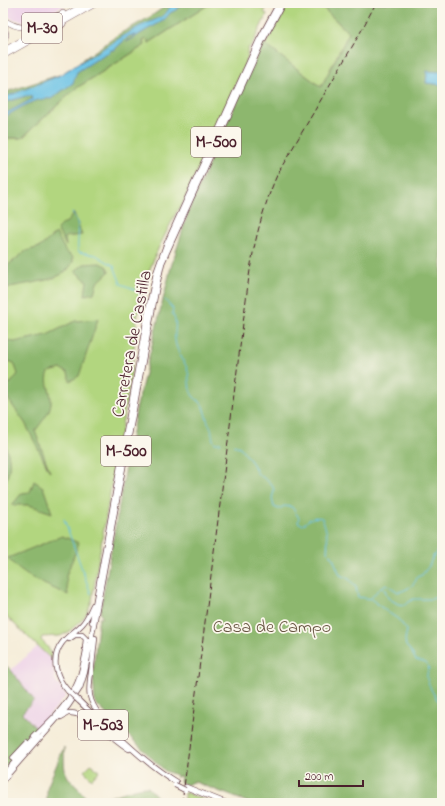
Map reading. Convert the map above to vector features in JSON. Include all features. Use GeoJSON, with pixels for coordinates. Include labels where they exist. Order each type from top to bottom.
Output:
{"type":"FeatureCollection","features":[{"type":"Feature","properties":{"kind":"highway","name":"M-30"},"geometry":{"type":"LineString","coordinates":[[3,51],[87,3]]}},
{"type":"Feature","properties":{"kind":"highway","name":"M-30"},"geometry":{"type":"LineString","coordinates":[[3,56],[96,3]]}},
{"type":"Feature","properties":{"kind":"highway","name":"Carretera de Castilla"},"geometry":{"type":"LineString","coordinates":[[3,775],[73,693],[82,672],[159,262],[259,40],[270,17],[279,3]]}},
{"type":"Feature","properties":{"kind":"highway","name":"Carretera de Castilla"},"geometry":{"type":"LineString","coordinates":[[155,285],[162,263],[185,211],[262,42],[283,3]]}},
{"type":"Feature","properties":{"kind":"highway"},"geometry":{"type":"LineString","coordinates":[[3,19],[14,26],[28,27],[81,6]]}},
{"type":"Feature","properties":{"kind":"highway"},"geometry":{"type":"LineString","coordinates":[[46,40],[73,16]]}},
{"type":"Feature","properties":{"kind":"highway"},"geometry":{"type":"LineString","coordinates":[[3,19],[6,35],[3,43]]}},
{"type":"Feature","properties":{"kind":"highway","name":"Carretera de Castilla"},"geometry":{"type":"LineString","coordinates":[[3,780],[70,704],[80,688],[85,672],[100,597],[151,305]]}},
{"type":"Feature","properties":{"kind":"highway","name":"M-503"},"geometry":{"type":"LineString","coordinates":[[100,574],[89,615],[62,643],[56,655],[56,671],[61,683],[151,769],[175,784],[226,803]]}},
{"type":"Feature","properties":{"kind":"highway","name":"M-500"},"geometry":{"type":"LineString","coordinates":[[100,597],[90,680],[90,696],[98,713],[121,737]]}},
{"type":"Feature","properties":{"kind":"highway","name":"M-500"},"geometry":{"type":"LineString","coordinates":[[69,690],[60,676],[57,660],[64,644],[79,634],[86,639],[82,672]]}},
{"type":"Feature","properties":{"kind":"highway","name":"M-503"},"geometry":{"type":"LineString","coordinates":[[78,699],[153,767],[175,784]]}},
{"type":"Feature","properties":{"kind":"highway"},"geometry":{"type":"LineString","coordinates":[[36,742],[61,718],[68,713],[71,713],[79,714],[89,720],[129,749]]}},
{"type":"Feature","properties":{"kind":"highway","name":"M-500"},"geometry":{"type":"LineString","coordinates":[[3,771],[24,746],[53,718]]}},
{"type":"Feature","properties":{"kind":"highway","name":"M-500"},"geometry":{"type":"LineString","coordinates":[[3,784],[27,753]]}},
{"type":"Feature","properties":{"kind":"highway","name":"M-503"},"geometry":{"type":"LineString","coordinates":[[186,788],[217,803]]}},
{"type":"Feature","properties":{"kind":"shaded area"},"geometry":{"type":"Polygon","coordinates":[[[16,3],[70,3],[43,16],[23,21],[12,19],[3,10],[16,3]]]}},
{"type":"Feature","properties":{"kind":"shaded area"},"geometry":{"type":"Polygon","coordinates":[[[38,646],[52,660],[55,679],[66,696],[37,729],[22,713],[34,700],[11,670],[38,646]]]}},
{"type":"Feature","properties":{"kind":"green space"},"geometry":{"type":"Polygon","coordinates":[[[170,3],[211,3],[149,43],[147,39],[143,41],[145,45],[75,89],[22,138],[3,138],[3,93],[62,74],[121,33],[150,17],[170,3]]]}},
{"type":"Feature","properties":{"kind":"green space"},"geometry":{"type":"Polygon","coordinates":[[[211,3],[275,3],[273,6],[268,6],[264,12],[267,14],[252,45],[249,47],[247,52],[248,57],[182,205],[177,211],[158,249],[141,291],[143,294],[137,317],[132,368],[92,601],[82,620],[67,633],[60,636],[42,637],[41,640],[49,649],[52,660],[3,613],[3,138],[22,138],[75,89],[145,45],[143,41],[147,39],[149,43],[211,3]]]}},
{"type":"Feature","properties":{"kind":"green space"},"geometry":{"type":"Polygon","coordinates":[[[290,3],[318,3],[349,33],[321,87],[265,45],[282,15],[282,10],[290,3]]]}},
{"type":"Feature","properties":{"kind":"green space","name":"Casa de Campo"},"geometry":{"type":"Polygon","coordinates":[[[318,3],[442,3],[442,803],[250,803],[195,782],[187,785],[180,782],[181,776],[176,778],[176,775],[165,771],[95,703],[93,674],[98,624],[99,618],[102,617],[100,613],[136,410],[171,267],[189,210],[263,43],[321,87],[349,33],[318,3]]]}},
{"type":"Feature","properties":{"kind":"green space"},"geometry":{"type":"Polygon","coordinates":[[[74,213],[82,235],[65,237],[66,246],[57,229],[62,224],[67,222],[74,213]]]}},
{"type":"Feature","properties":{"kind":"green space"},"geometry":{"type":"Polygon","coordinates":[[[56,233],[66,252],[73,257],[73,262],[67,270],[59,276],[44,281],[3,289],[3,269],[26,251],[40,247],[56,233]]]}},
{"type":"Feature","properties":{"kind":"green space"},"geometry":{"type":"Polygon","coordinates":[[[100,263],[107,266],[109,272],[97,283],[94,293],[85,295],[87,281],[75,271],[84,264],[100,263]]]}},
{"type":"Feature","properties":{"kind":"green space"},"geometry":{"type":"Polygon","coordinates":[[[98,319],[79,376],[70,381],[68,373],[61,369],[49,372],[47,380],[51,403],[45,418],[35,431],[50,472],[25,423],[3,392],[3,384],[11,383],[18,374],[14,363],[3,359],[3,339],[14,342],[47,335],[75,321],[98,319]]]}},
{"type":"Feature","properties":{"kind":"green space"},"geometry":{"type":"Polygon","coordinates":[[[3,441],[8,452],[9,469],[3,486],[3,441]]]}},
{"type":"Feature","properties":{"kind":"green space"},"geometry":{"type":"Polygon","coordinates":[[[34,481],[43,487],[52,513],[29,505],[12,505],[22,493],[30,492],[34,481]]]}},
{"type":"Feature","properties":{"kind":"green space"},"geometry":{"type":"Polygon","coordinates":[[[62,536],[79,543],[66,576],[68,595],[43,584],[28,575],[14,565],[8,558],[62,536]]]}},
{"type":"Feature","properties":{"kind":"green space"},"geometry":{"type":"Polygon","coordinates":[[[3,663],[11,670],[34,700],[22,713],[37,729],[3,769],[3,663]]]}},
{"type":"Feature","properties":{"kind":"green space"},"geometry":{"type":"Polygon","coordinates":[[[64,747],[64,766],[69,779],[87,798],[96,800],[103,799],[141,787],[148,787],[163,803],[47,803],[47,788],[64,747]]]}},
{"type":"Feature","properties":{"kind":"green space"},"geometry":{"type":"Polygon","coordinates":[[[91,764],[99,771],[92,779],[84,771],[91,764]]]}},
{"type":"Feature","properties":{"kind":"green space"},"geometry":{"type":"Polygon","coordinates":[[[184,792],[212,803],[184,803],[184,792]]]}},
{"type":"Feature","properties":{"kind":"water"},"geometry":{"type":"Polygon","coordinates":[[[173,3],[184,3],[170,13],[161,22],[126,42],[136,35],[129,36],[114,50],[111,50],[109,53],[77,72],[73,83],[51,99],[32,102],[3,118],[3,115],[32,99],[31,96],[26,96],[3,103],[3,98],[58,76],[138,27],[163,16],[173,3]]]}},
{"type":"Feature","properties":{"kind":"water"},"geometry":{"type":"Polygon","coordinates":[[[427,71],[442,72],[442,85],[426,83],[427,71]]]}},
{"type":"Feature","properties":{"kind":"waterway"},"geometry":{"type":"LineString","coordinates":[[72,213],[78,226],[79,252],[96,255],[114,266],[121,284],[134,289],[140,294]]}},
{"type":"Feature","properties":{"kind":"waterway"},"geometry":{"type":"LineString","coordinates":[[165,300],[173,309],[172,314],[175,319],[176,344],[187,368],[191,392],[202,405],[215,443],[221,443]]}},
{"type":"Feature","properties":{"kind":"waterway"},"geometry":{"type":"LineString","coordinates":[[233,445],[240,447],[253,464],[257,473],[273,487],[274,491],[272,498],[274,507],[279,509],[284,506],[292,507],[299,518],[298,522],[303,525],[311,518],[322,518],[327,534],[327,551],[332,556],[340,575],[349,579],[356,587],[358,597],[371,599],[398,619],[407,630],[405,640],[406,646],[416,660],[426,663],[429,667],[427,675],[428,683],[442,705]]}},
{"type":"Feature","properties":{"kind":"waterway"},"geometry":{"type":"LineString","coordinates":[[64,519],[91,594]]}},
{"type":"Feature","properties":{"kind":"waterway"},"geometry":{"type":"LineString","coordinates":[[380,588],[386,584],[398,592],[410,587],[415,583],[417,577],[422,575],[429,566],[433,556],[442,549]]}},
{"type":"Feature","properties":{"kind":"waterway"},"geometry":{"type":"LineString","coordinates":[[381,587],[385,590],[388,598],[398,604],[405,605],[413,599],[432,599],[442,594]]}},
{"type":"Feature","properties":{"kind":"waterway"},"geometry":{"type":"LineString","coordinates":[[371,598],[378,590]]}},
{"type":"Feature","properties":{"kind":"railway"},"geometry":{"type":"LineString","coordinates":[[182,803],[248,284],[255,242],[267,200],[278,173],[359,35],[376,3]]}}]}
